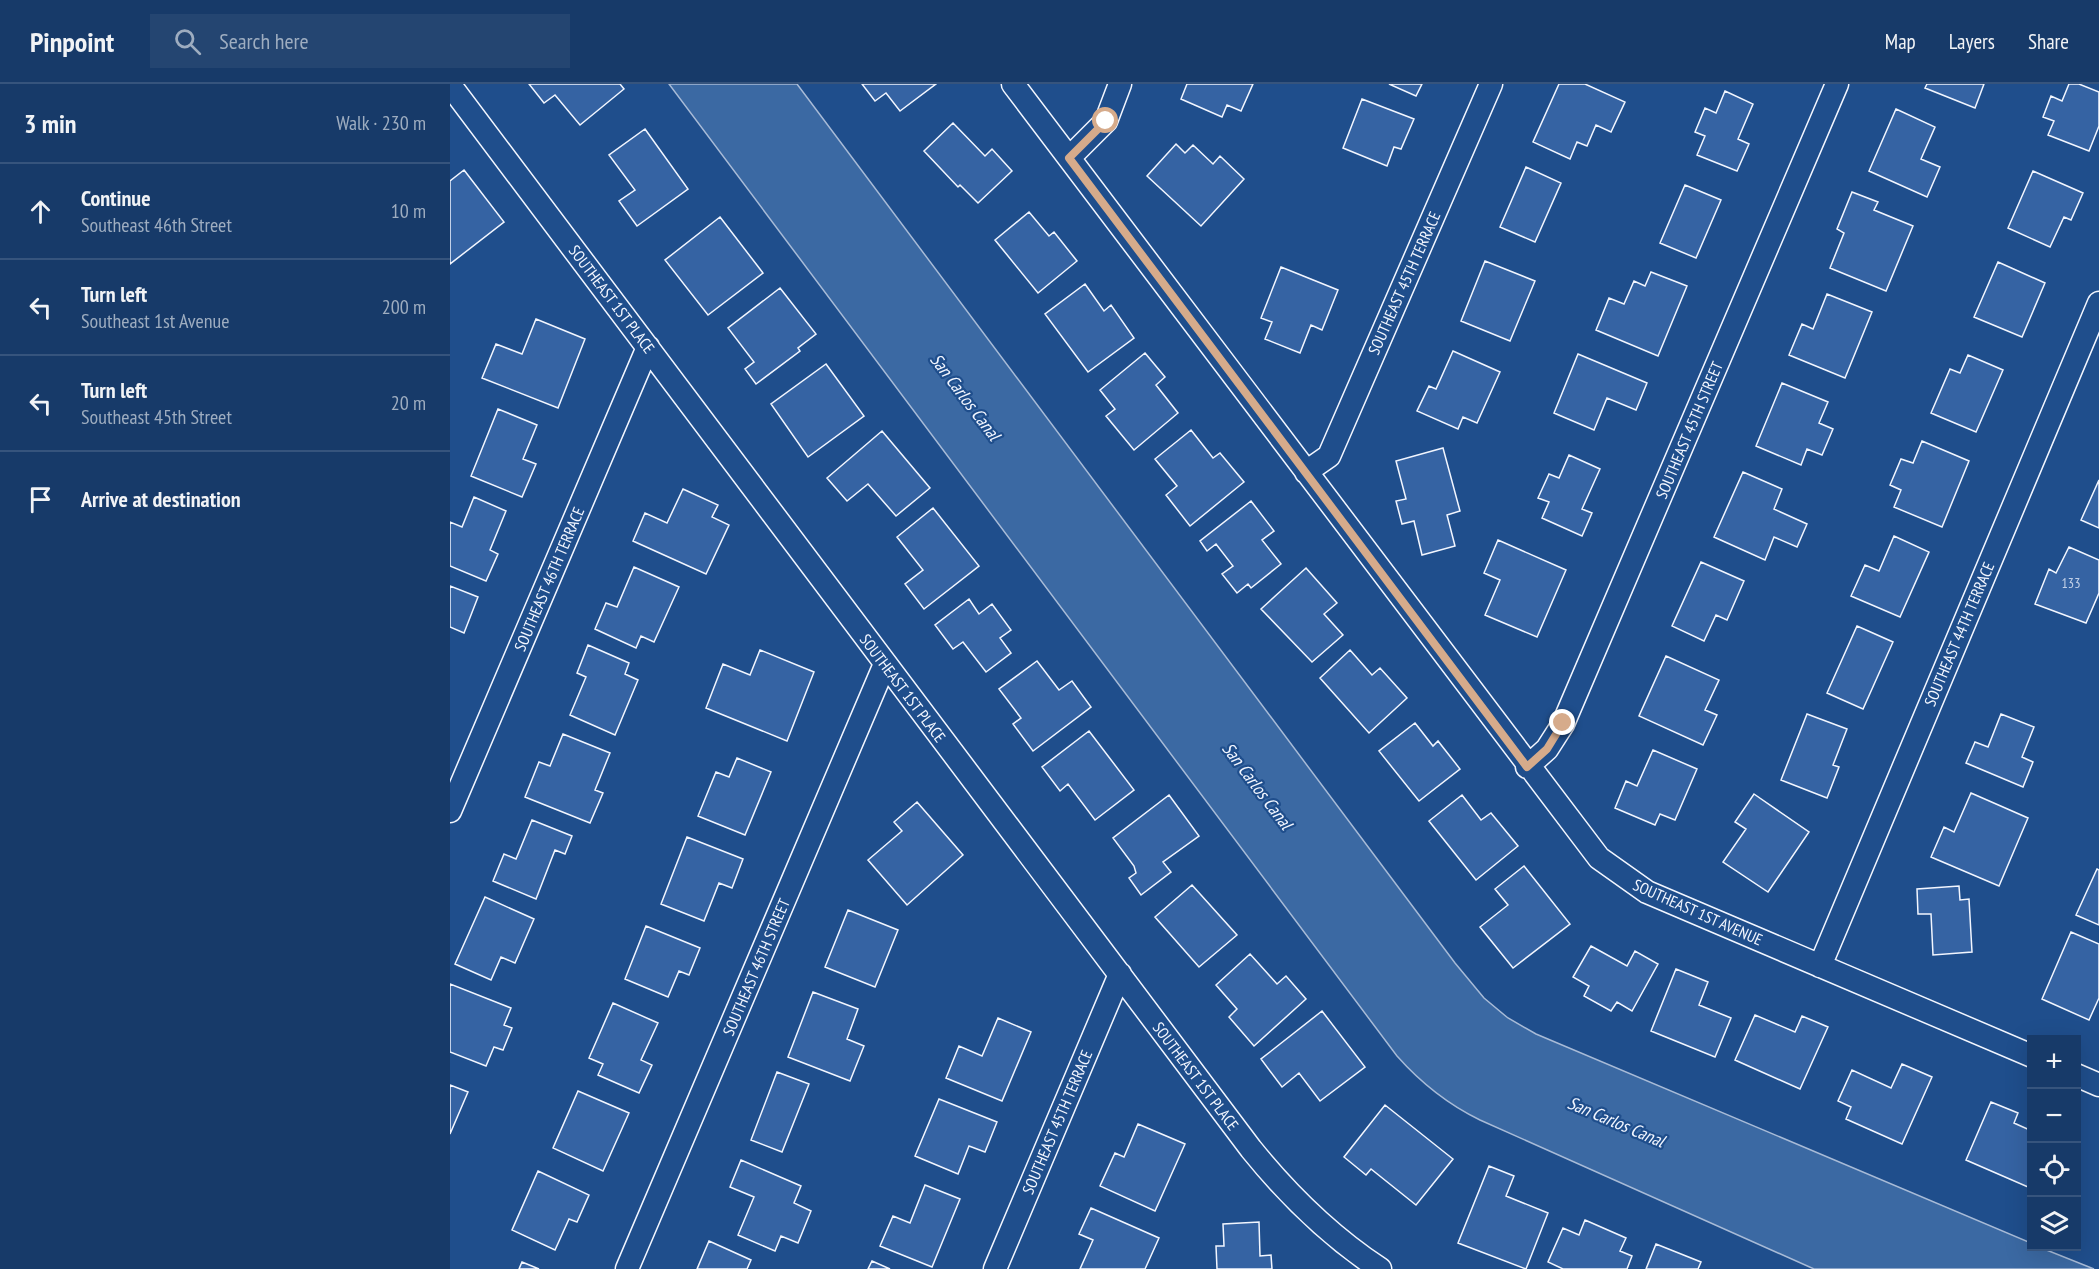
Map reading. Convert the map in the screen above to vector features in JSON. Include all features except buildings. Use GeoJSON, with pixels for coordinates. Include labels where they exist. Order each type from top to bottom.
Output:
{"type":"FeatureCollection","features":[{"type":"Feature","properties":{"kind":"street","name":"SOUTHEAST 1ST AVENUE"},"geometry":{"type":"LineString","coordinates":[[1013,84],[1527,767],[1599,858],[1647,892],[2027,1054]]}},
{"type":"Feature","properties":{"kind":"street"},"geometry":{"type":"LineString","coordinates":[[1069,158],[1106,121],[1120,84]]}},
{"type":"Feature","properties":{"kind":"street","name":"SOUTHEAST 45TH TERRACE"},"geometry":{"type":"LineString","coordinates":[[1306,472],[1329,456],[1491,84]]}},
{"type":"Feature","properties":{"kind":"street","name":"SOUTHEAST 45TH STREET"},"geometry":{"type":"LineString","coordinates":[[1527,767],[1547,749],[1563,723],[1837,84]]}},
{"type":"Feature","properties":{"kind":"street","name":"SOUTHEAST 1ST PLACE"},"geometry":{"type":"LineString","coordinates":[[450,85],[1272,1174],[1350,1260],[1380,1269]]}},
{"type":"Feature","properties":{"kind":"street","name":"SOUTHEAST 44TH TERRACE"},"geometry":{"type":"LineString","coordinates":[[1820,966],[2099,303]]}},
{"type":"Feature","properties":{"kind":"street","name":"SOUTHEAST 46TH TERRACE"},"geometry":{"type":"LineString","coordinates":[[450,811],[648,347]]}},
{"type":"Feature","properties":{"kind":"street","name":"SOUTHEAST 46TH STREET"},"geometry":{"type":"LineString","coordinates":[[627,1269],[885,664]]}},
{"type":"Feature","properties":{"kind":"street","name":"SOUTHEAST 45TH TERRACE"},"geometry":{"type":"LineString","coordinates":[[995,1269],[1120,974]]}},
{"type":"Feature","properties":{"kind":"street"},"geometry":{"type":"LineString","coordinates":[[2081,1077],[2099,1085]]}},
{"type":"Feature","properties":{"kind":"water","name":"San Carlos Canal"},"geometry":{"type":"Polygon","coordinates":[[[669,84],[797,84],[1455,963],[1484,998],[1508,1018],[1536,1034],[2027,1241],[2027,1251],[2049,1251],[2094,1269],[1814,1269],[1480,1120],[1456,1107],[1425,1084],[1397,1056],[669,84]]]}},
{"type":"Feature","properties":{"kind":"route"},"geometry":{"type":"LineString","coordinates":[[1106,121],[1069,158],[1527,767],[1547,749],[1563,723]]}}]}
